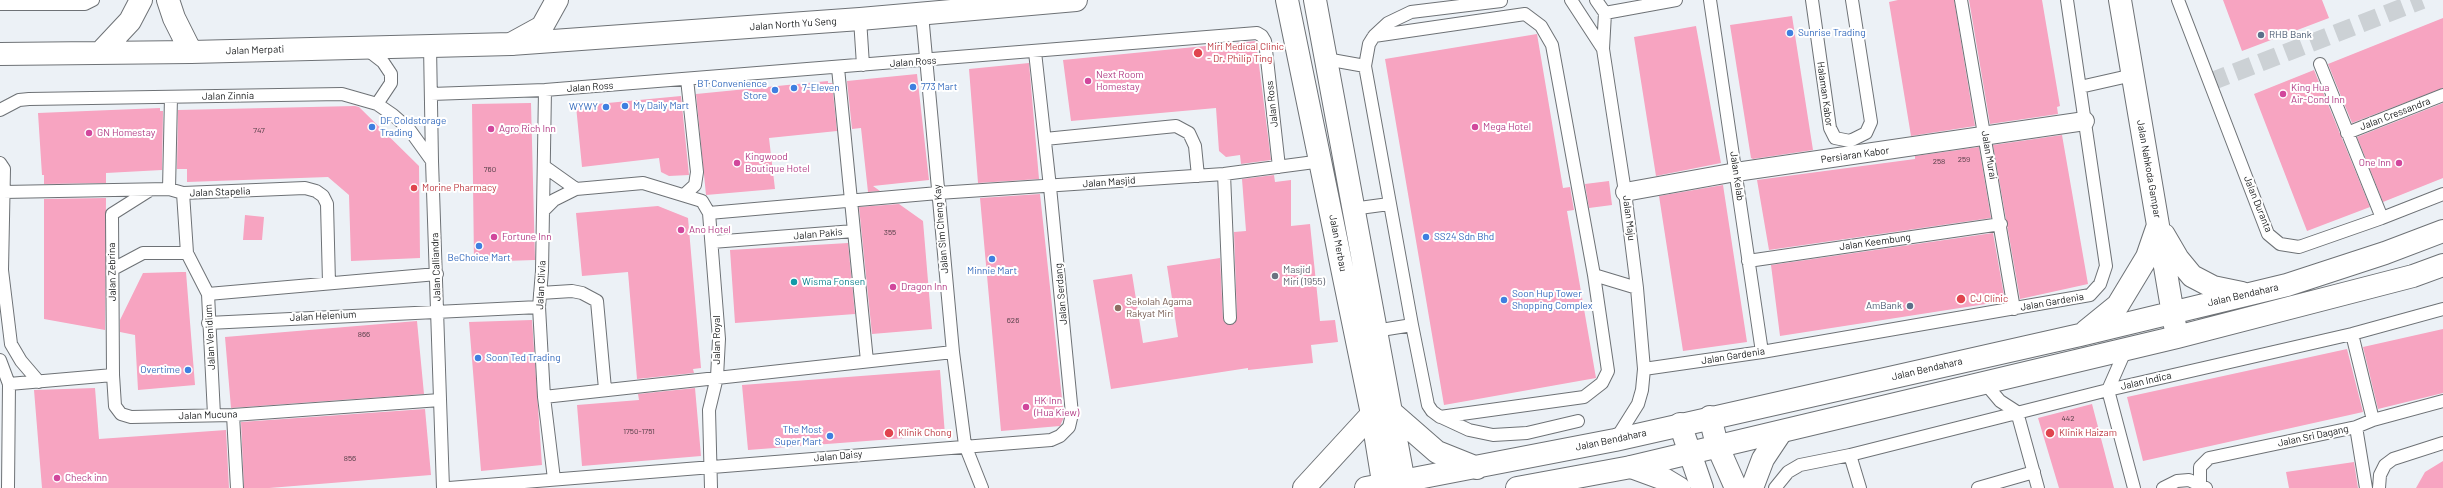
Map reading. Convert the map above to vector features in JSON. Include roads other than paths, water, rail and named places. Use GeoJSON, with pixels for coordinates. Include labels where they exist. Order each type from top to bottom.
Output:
{"type":"FeatureCollection","features":[{"type":"Feature","properties":{"kind":"street"},"geometry":{"type":"LineString","coordinates":[[101,52],[130,21],[141,0]]}},
{"type":"Feature","properties":{"kind":"street"},"geometry":{"type":"LineString","coordinates":[[168,0],[174,18],[191,52]]}},
{"type":"Feature","properties":{"kind":"street"},"geometry":{"type":"LineString","coordinates":[[510,44],[542,27],[557,0]]}},
{"type":"Feature","properties":{"kind":"street","name":"Jalan North Yu Seng"},"geometry":{"type":"LineString","coordinates":[[510,44],[922,14],[991,4],[1076,0]]}},
{"type":"Feature","properties":{"kind":"street","name":"Jalan Merbau"},"geometry":{"type":"LineString","coordinates":[[1286,0],[1381,412]]}},
{"type":"Feature","properties":{"kind":"street","name":"Jalan Merbau"},"geometry":{"type":"LineString","coordinates":[[1315,0],[1375,331],[1388,486]]}},
{"type":"Feature","properties":{"kind":"street","name":"Jalan Nahkoda Gampar"},"geometry":{"type":"LineString","coordinates":[[2120,0],[2177,337]]}},
{"type":"Feature","properties":{"kind":"street","name":"Jalan Merpati"},"geometry":{"type":"LineString","coordinates":[[0,54],[191,52],[510,44]]}},
{"type":"Feature","properties":{"kind":"street","name":"Persiaran Kabor"},"geometry":{"type":"LineString","coordinates":[[1625,192],[1736,172],[1986,137],[2086,121]]}},
{"type":"Feature","properties":{"kind":"street"},"geometry":{"type":"LineString","coordinates":[[2158,225],[2178,259],[2192,276],[2213,287],[2249,294]]}},
{"type":"Feature","properties":{"kind":"street"},"geometry":{"type":"LineString","coordinates":[[2080,335],[2118,306],[2147,257],[2158,225]]}},
{"type":"Feature","properties":{"kind":"street","name":"Jalan Bendahara"},"geometry":{"type":"LineString","coordinates":[[1388,486],[1615,440],[1680,424],[2080,335],[2287,285],[2385,253],[2443,231]]}},
{"type":"Feature","properties":{"kind":"street"},"geometry":{"type":"LineString","coordinates":[[1517,488],[1631,467],[1717,445],[1781,432],[1984,382],[2177,337],[2413,276],[2443,265]]}},
{"type":"Feature","properties":{"kind":"street"},"geometry":{"type":"LineString","coordinates":[[1304,488],[1381,412],[1437,452],[1477,468]]}},
{"type":"Feature","properties":{"kind":"street"},"geometry":{"type":"LineString","coordinates":[[1710,418],[1717,445],[1736,488]]}},
{"type":"Feature","properties":{"kind":"street"},"geometry":{"type":"LineString","coordinates":[[1680,424],[1688,452],[1702,488]]}},
{"type":"Feature","properties":{"kind":"street"},"geometry":{"type":"LineString","coordinates":[[1752,488],[1763,459],[1781,432]]}},
{"type":"Feature","properties":{"kind":"street"},"geometry":{"type":"LineString","coordinates":[[1631,467],[1664,479],[1679,488]]}},
{"type":"Feature","properties":{"kind":"lane"},"geometry":{"type":"LineString","coordinates":[[0,4],[85,4],[93,0]]}},
{"type":"Feature","properties":{"kind":"lane","name":"Jalan Maju"},"geometry":{"type":"LineString","coordinates":[[1571,0],[1603,49],[1625,192],[1637,288],[1644,369],[1638,404],[1615,440]]}},
{"type":"Feature","properties":{"kind":"lane"},"geometry":{"type":"LineString","coordinates":[[1596,0],[1605,13],[1603,49]]}},
{"type":"Feature","properties":{"kind":"lane"},"geometry":{"type":"LineString","coordinates":[[1605,13],[1676,0]]}},
{"type":"Feature","properties":{"kind":"lane","name":"Jalan Kelab"},"geometry":{"type":"LineString","coordinates":[[1710,0],[1762,352]]}},
{"type":"Feature","properties":{"kind":"lane","name":"Halaman Kabor"},"geometry":{"type":"LineString","coordinates":[[1812,0],[1830,128],[1835,138],[1850,141],[1866,133],[1871,122],[1852,0]]}},
{"type":"Feature","properties":{"kind":"lane","name":"Jalan Murai"},"geometry":{"type":"LineString","coordinates":[[1961,0],[2001,224],[2014,309]]}},
{"type":"Feature","properties":{"kind":"lane","name":"Jalan Gardenia"},"geometry":{"type":"LineString","coordinates":[[1644,369],[1762,352],[2090,295],[2100,284],[2106,266],[2086,121],[2067,0]]}},
{"type":"Feature","properties":{"kind":"lane","name":"Jalan Duranta"},"geometry":{"type":"LineString","coordinates":[[2178,0],[2268,234],[2280,244],[2299,247],[2382,218],[2443,194]]}},
{"type":"Feature","properties":{"kind":"lane"},"geometry":{"type":"LineString","coordinates":[[1501,1],[1411,12],[1388,22],[1374,36],[1369,44],[1365,66],[1389,204],[1428,405],[1432,411],[1440,417],[1469,430],[1493,435],[1528,433],[1578,421]]}},
{"type":"Feature","properties":{"kind":"lane","name":"Jalan Sim Cheng Kay"},"geometry":{"type":"LineString","coordinates":[[922,14],[953,352],[965,445],[982,488]]}},
{"type":"Feature","properties":{"kind":"lane"},"geometry":{"type":"LineString","coordinates":[[1374,36],[1525,14],[1541,26],[1552,45],[1594,275],[1608,372],[1602,383],[1594,391],[1584,397],[1440,417]]}},
{"type":"Feature","properties":{"kind":"lane"},"geometry":{"type":"LineString","coordinates":[[860,19],[863,66]]}},
{"type":"Feature","properties":{"kind":"lane","name":"Jalan Ross"},"geometry":{"type":"LineString","coordinates":[[431,94],[545,90],[926,61],[1257,33],[1262,36],[1279,167]]}},
{"type":"Feature","properties":{"kind":"lane","name":"Jalan Calliandra"},"geometry":{"type":"LineString","coordinates":[[430,46],[432,161],[443,488]]}},
{"type":"Feature","properties":{"kind":"lane"},"geometry":{"type":"LineString","coordinates":[[364,47],[383,62],[391,74],[391,83],[377,104]]}},
{"type":"Feature","properties":{"kind":"lane","name":"Jalan Serdang"},"geometry":{"type":"LineString","coordinates":[[965,445],[1051,440],[1060,436],[1069,427],[1072,414],[1050,186],[1035,52]]}},
{"type":"Feature","properties":{"kind":"lane"},"geometry":{"type":"LineString","coordinates":[[1326,59],[1365,66]]}},
{"type":"Feature","properties":{"kind":"lane","name":"Jalan Cressandra"},"geometry":{"type":"LineString","coordinates":[[2320,64],[2382,218]]}},
{"type":"Feature","properties":{"kind":"lane","name":"Jalan Pakis"},"geometry":{"type":"LineString","coordinates":[[712,242],[854,231],[838,68]]}},
{"type":"Feature","properties":{"kind":"lane"},"geometry":{"type":"LineString","coordinates":[[2080,87],[2133,75]]}},
{"type":"Feature","properties":{"kind":"lane"},"geometry":{"type":"LineString","coordinates":[[684,195],[695,185],[698,172],[687,79]]}},
{"type":"Feature","properties":{"kind":"lane","name":"Jalan Clivia"},"geometry":{"type":"LineString","coordinates":[[545,90],[545,168],[539,307],[544,397],[554,479]]}},
{"type":"Feature","properties":{"kind":"lane","name":"Jalan Zinnia"},"geometry":{"type":"LineString","coordinates":[[0,110],[19,100],[29,99],[342,94],[377,104],[409,129],[432,161]]}},
{"type":"Feature","properties":{"kind":"lane","name":"Jalan Cressandra"},"geometry":{"type":"LineString","coordinates":[[2347,133],[2443,95]]}},
{"type":"Feature","properties":{"kind":"lane"},"geometry":{"type":"LineString","coordinates":[[169,190],[171,97]]}},
{"type":"Feature","properties":{"kind":"lane"},"geometry":{"type":"LineString","coordinates":[[1045,139],[1176,126],[1189,133],[1195,146],[1198,176]]}},
{"type":"Feature","properties":{"kind":"lane","name":"Jalan Masjid"},"geometry":{"type":"LineString","coordinates":[[938,193],[1224,174],[1322,161]]}},
{"type":"Feature","properties":{"kind":"lane"},"geometry":{"type":"LineString","coordinates":[[0,163],[4,169],[2,270],[3,312],[11,344],[21,361],[39,382]]}},
{"type":"Feature","properties":{"kind":"lane"},"geometry":{"type":"LineString","coordinates":[[545,168],[576,189]]}},
{"type":"Feature","properties":{"kind":"lane"},"geometry":{"type":"LineString","coordinates":[[1224,174],[1230,318]]}},
{"type":"Feature","properties":{"kind":"lane"},"geometry":{"type":"LineString","coordinates":[[543,211],[554,200],[576,189],[643,183],[702,201],[709,213],[938,193]]}},
{"type":"Feature","properties":{"kind":"lane","name":"Jalan Stapelia"},"geometry":{"type":"LineString","coordinates":[[3,192],[169,190],[184,193],[305,188],[316,191],[323,196],[327,204],[329,283]]}},
{"type":"Feature","properties":{"kind":"lane","name":"Jalan Zebrina"},"geometry":{"type":"LineString","coordinates":[[113,375],[112,214],[151,190]]}},
{"type":"Feature","properties":{"kind":"lane","name":"Jalan Venidium"},"geometry":{"type":"LineString","coordinates":[[184,193],[187,253],[208,294],[208,323],[214,415]]}},
{"type":"Feature","properties":{"kind":"lane"},"geometry":{"type":"LineString","coordinates":[[1352,210],[1389,204]]}},
{"type":"Feature","properties":{"kind":"lane","name":"Jalan Royal"},"geometry":{"type":"LineString","coordinates":[[709,213],[719,339],[717,377],[709,410],[711,488]]}},
{"type":"Feature","properties":{"kind":"lane","name":"Jalan Keembung"},"geometry":{"type":"LineString","coordinates":[[1748,261],[2001,224]]}},
{"type":"Feature","properties":{"kind":"lane"},"geometry":{"type":"LineString","coordinates":[[854,231],[867,361]]}},
{"type":"Feature","properties":{"kind":"lane"},"geometry":{"type":"LineString","coordinates":[[113,269],[143,253],[187,253]]}},
{"type":"Feature","properties":{"kind":"lane"},"geometry":{"type":"LineString","coordinates":[[208,294],[436,274]]}},
{"type":"Feature","properties":{"kind":"lane"},"geometry":{"type":"LineString","coordinates":[[1594,275],[1637,288]]}},
{"type":"Feature","properties":{"kind":"lane"},"geometry":{"type":"LineString","coordinates":[[540,293],[572,291],[582,293],[597,301],[604,389]]}},
{"type":"Feature","properties":{"kind":"lane","name":"Jalan Helenium"},"geometry":{"type":"LineString","coordinates":[[208,323],[438,310],[539,307]]}},
{"type":"Feature","properties":{"kind":"lane","name":"Jalan Indica"},"geometry":{"type":"LineString","coordinates":[[1776,488],[1788,472],[1800,465],[1850,455],[2108,390],[2352,334],[2443,309]]}},
{"type":"Feature","properties":{"kind":"lane"},"geometry":{"type":"LineString","coordinates":[[1375,331],[1412,325]]}},
{"type":"Feature","properties":{"kind":"lane"},"geometry":{"type":"LineString","coordinates":[[2352,334],[2373,420]]}},
{"type":"Feature","properties":{"kind":"lane"},"geometry":{"type":"LineString","coordinates":[[2126,349],[2108,390],[2134,488]]}},
{"type":"Feature","properties":{"kind":"lane"},"geometry":{"type":"LineString","coordinates":[[544,397],[604,389],[953,352]]}},
{"type":"Feature","properties":{"kind":"lane"},"geometry":{"type":"LineString","coordinates":[[0,360],[9,384],[8,488]]}},
{"type":"Feature","properties":{"kind":"lane"},"geometry":{"type":"LineString","coordinates":[[9,384],[113,375]]}},
{"type":"Feature","properties":{"kind":"lane","name":"Jalan Mucuna"},"geometry":{"type":"LineString","coordinates":[[113,375],[115,406],[121,414],[131,417],[233,415],[440,400]]}},
{"type":"Feature","properties":{"kind":"lane"},"geometry":{"type":"LineString","coordinates":[[1984,382],[2000,400],[2017,412],[2038,488]]}},
{"type":"Feature","properties":{"kind":"lane","name":"Jalan Sri Dagang"},"geometry":{"type":"LineString","coordinates":[[2203,486],[2200,467],[2209,458],[2356,427],[2373,420],[2443,401]]}},
{"type":"Feature","properties":{"kind":"lane"},"geometry":{"type":"LineString","coordinates":[[233,415],[237,488]]}},
{"type":"Feature","properties":{"kind":"lane"},"geometry":{"type":"LineString","coordinates":[[2356,427],[2366,488]]}},
{"type":"Feature","properties":{"kind":"lane"},"geometry":{"type":"LineString","coordinates":[[2379,488],[2380,475],[2385,465],[2393,459],[2443,443]]}},
{"type":"Feature","properties":{"kind":"lane","name":"Jalan Daisy"},"geometry":{"type":"LineString","coordinates":[[449,488],[965,445]]}},
{"type":"Feature","properties":{"kind":"lane"},"geometry":{"type":"LineString","coordinates":[[1850,455],[1860,488]]}},
{"type":"Feature","properties":{"kind":"lane"},"geometry":{"type":"LineString","coordinates":[[1978,488],[2034,472]]}},
{"type":"Feature","properties":{"kind":"lane"},"geometry":{"type":"LineString","coordinates":[[2163,488],[2177,481],[2189,480],[2203,486]]}},
{"type":"Feature","properties":{"kind":"tunnel"},"geometry":{"type":"LineString","coordinates":[[2210,82],[2422,0]]}},
{"type":"Feature","properties":{"kind":"place","name":"Sunrise Trading"},"geometry":{"type":"Point","coordinates":[1790,33]}},
{"type":"Feature","properties":{"kind":"place","name":"RHB Bank"},"geometry":{"type":"Point","coordinates":[2261,35]}},
{"type":"Feature","properties":{"kind":"place","name":"Miri Medical Clinic - Dr. Philip Ting"},"geometry":{"type":"Point","coordinates":[1198,53]}},
{"type":"Feature","properties":{"kind":"place","name":"Next Room Homestay"},"geometry":{"type":"Point","coordinates":[1088,81]}},
{"type":"Feature","properties":{"kind":"place","name":"773 Mart"},"geometry":{"type":"Point","coordinates":[913,87]}},
{"type":"Feature","properties":{"kind":"place","name":"7-Eleven"},"geometry":{"type":"Point","coordinates":[794,88]}},
{"type":"Feature","properties":{"kind":"place","name":"BT Convenience Store"},"geometry":{"type":"Point","coordinates":[775,90]}},
{"type":"Feature","properties":{"kind":"place","name":"King Hua Air-Cond Inn"},"geometry":{"type":"Point","coordinates":[2283,94]}},
{"type":"Feature","properties":{"kind":"place","name":"My Daily Mart"},"geometry":{"type":"Point","coordinates":[625,106]}},
{"type":"Feature","properties":{"kind":"place","name":"WYWY"},"geometry":{"type":"Point","coordinates":[606,107]}},
{"type":"Feature","properties":{"kind":"place","name":"DF Coldstorage Trading"},"geometry":{"type":"Point","coordinates":[372,127]}},
{"type":"Feature","properties":{"kind":"place","name":"Mega Hotel"},"geometry":{"type":"Point","coordinates":[1475,127]}},
{"type":"Feature","properties":{"kind":"place","name":"Agro Rich Inn"},"geometry":{"type":"Point","coordinates":[491,129]}},
{"type":"Feature","properties":{"kind":"place","name":"GN Homestay"},"geometry":{"type":"Point","coordinates":[89,133]}},
{"type":"Feature","properties":{"kind":"place","name":"Kingwood Boutique Hotel"},"geometry":{"type":"Point","coordinates":[737,163]}},
{"type":"Feature","properties":{"kind":"place","name":"One Inn"},"geometry":{"type":"Point","coordinates":[2399,163]}},
{"type":"Feature","properties":{"kind":"place","name":"Morine Pharmacy"},"geometry":{"type":"Point","coordinates":[414,188]}},
{"type":"Feature","properties":{"kind":"place","name":"Ano Hotel"},"geometry":{"type":"Point","coordinates":[681,230]}},
{"type":"Feature","properties":{"kind":"place","name":"Fortune Inn"},"geometry":{"type":"Point","coordinates":[494,237]}},
{"type":"Feature","properties":{"kind":"place","name":"SS24 Sdn Bhd"},"geometry":{"type":"Point","coordinates":[1426,237]}},
{"type":"Feature","properties":{"kind":"place","name":"BeChoice Mart"},"geometry":{"type":"Point","coordinates":[479,246]}},
{"type":"Feature","properties":{"kind":"place","name":"Minnie Mart"},"geometry":{"type":"Point","coordinates":[992,259]}},
{"type":"Feature","properties":{"kind":"place","name":"Masjid Miri (1955)"},"geometry":{"type":"Point","coordinates":[1275,276]}},
{"type":"Feature","properties":{"kind":"place","name":"Wisma Fonsen"},"geometry":{"type":"Point","coordinates":[794,282]}},
{"type":"Feature","properties":{"kind":"place","name":"Dragon Inn"},"geometry":{"type":"Point","coordinates":[893,287]}},
{"type":"Feature","properties":{"kind":"place","name":"CJ Clinic"},"geometry":{"type":"Point","coordinates":[1961,299]}},
{"type":"Feature","properties":{"kind":"place","name":"Soon Hup Tower Shopping Complex"},"geometry":{"type":"Point","coordinates":[1504,300]}},
{"type":"Feature","properties":{"kind":"place","name":"AmBank"},"geometry":{"type":"Point","coordinates":[1910,306]}},
{"type":"Feature","properties":{"kind":"place","name":"Sekolah Agama Rakyat Miri"},"geometry":{"type":"Point","coordinates":[1118,308]}},
{"type":"Feature","properties":{"kind":"place","name":"Soon Ted Trading"},"geometry":{"type":"Point","coordinates":[478,358]}},
{"type":"Feature","properties":{"kind":"place","name":"Overtime"},"geometry":{"type":"Point","coordinates":[188,370]}},
{"type":"Feature","properties":{"kind":"place","name":"HK Inn (Hua Kiew)"},"geometry":{"type":"Point","coordinates":[1026,407]}},
{"type":"Feature","properties":{"kind":"place","name":"Klinik Chong"},"geometry":{"type":"Point","coordinates":[889,433]}},
{"type":"Feature","properties":{"kind":"place","name":"Klinik Haizam"},"geometry":{"type":"Point","coordinates":[2050,433]}},
{"type":"Feature","properties":{"kind":"place","name":"The Most Super Mart"},"geometry":{"type":"Point","coordinates":[830,436]}},
{"type":"Feature","properties":{"kind":"place","name":"Check inn"},"geometry":{"type":"Point","coordinates":[57,478]}}]}
